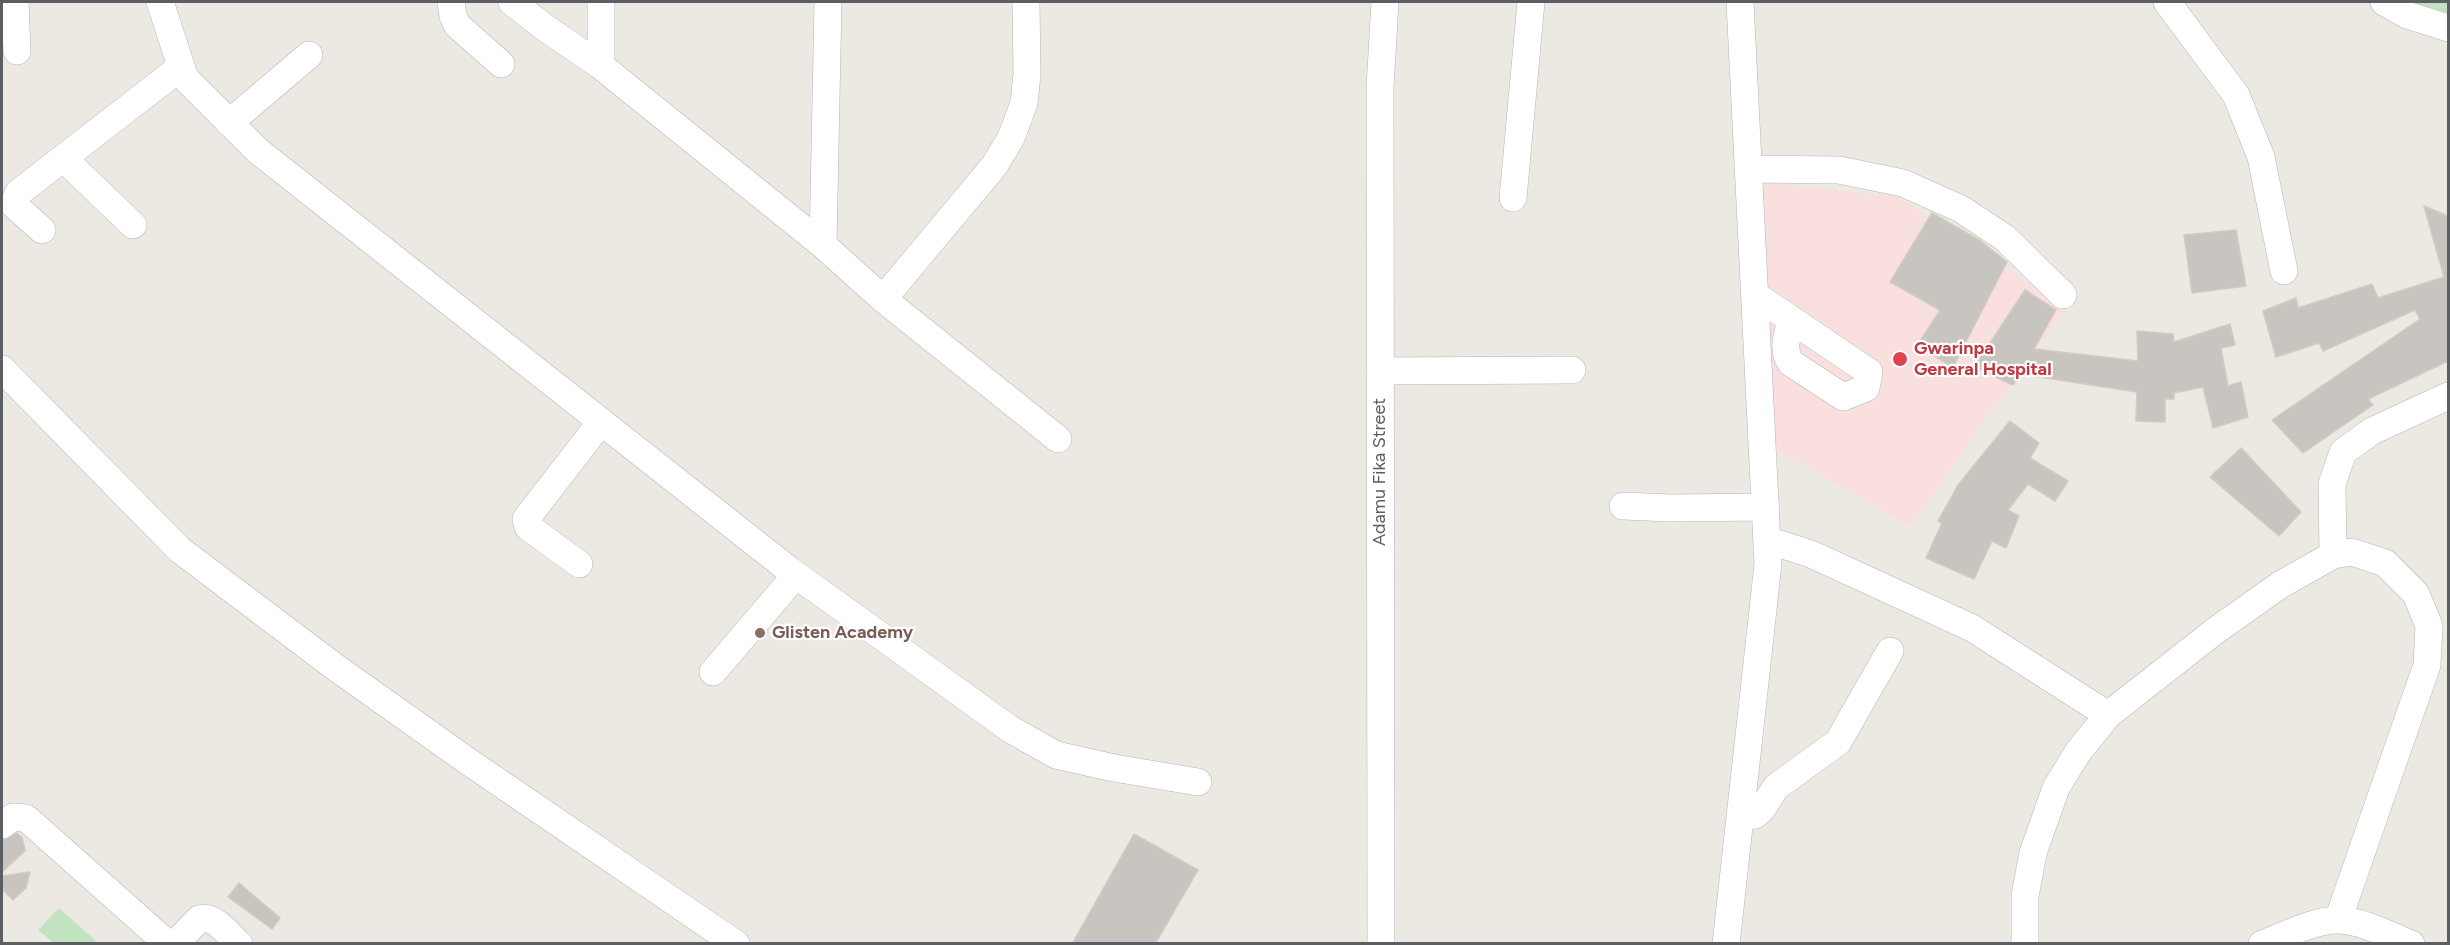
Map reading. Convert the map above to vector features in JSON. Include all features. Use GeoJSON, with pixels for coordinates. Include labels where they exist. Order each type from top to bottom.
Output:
{"type":"FeatureCollection","features":[{"type":"Feature","properties":{"kind":"street"},"geometry":{"type":"LineString","coordinates":[[15,2],[17,51]]}},
{"type":"Feature","properties":{"kind":"street"},"geometry":{"type":"LineString","coordinates":[[160,2],[185,78],[258,151],[796,575],[1010,729],[1056,755],[1114,768],[1198,782]]}},
{"type":"Feature","properties":{"kind":"street"},"geometry":{"type":"LineString","coordinates":[[452,2],[456,25],[501,64]]}},
{"type":"Feature","properties":{"kind":"street"},"geometry":{"type":"LineString","coordinates":[[512,2],[543,27],[601,66],[824,245],[883,299],[1058,439]]}},
{"type":"Feature","properties":{"kind":"street"},"geometry":{"type":"LineString","coordinates":[[601,2],[601,66]]}},
{"type":"Feature","properties":{"kind":"street"},"geometry":{"type":"LineString","coordinates":[[824,245],[828,2]]}},
{"type":"Feature","properties":{"kind":"street"},"geometry":{"type":"LineString","coordinates":[[883,299],[994,165],[1011,138],[1024,103],[1027,74],[1026,2]]}},
{"type":"Feature","properties":{"kind":"street","name":"Adamu Fika Street"},"geometry":{"type":"LineString","coordinates":[[1381,944],[1380,87],[1385,2]]}},
{"type":"Feature","properties":{"kind":"street"},"geometry":{"type":"LineString","coordinates":[[1513,198],[1531,2]]}},
{"type":"Feature","properties":{"kind":"street"},"geometry":{"type":"LineString","coordinates":[[1726,944],[1768,564],[1740,2]]}},
{"type":"Feature","properties":{"kind":"street"},"geometry":{"type":"LineString","coordinates":[[2167,2],[2236,95],[2261,158],[2284,271]]}},
{"type":"Feature","properties":{"kind":"street"},"geometry":{"type":"LineString","coordinates":[[2384,2],[2407,15],[2448,28]]}},
{"type":"Feature","properties":{"kind":"street"},"geometry":{"type":"LineString","coordinates":[[229,123],[309,54]]}},
{"type":"Feature","properties":{"kind":"street"},"geometry":{"type":"LineString","coordinates":[[42,230],[14,205],[18,193],[181,67]]}},
{"type":"Feature","properties":{"kind":"street"},"geometry":{"type":"LineString","coordinates":[[63,158],[133,225]]}},
{"type":"Feature","properties":{"kind":"street"},"geometry":{"type":"LineString","coordinates":[[1749,169],[1839,170],[1903,183],[1961,208],[2006,238],[2064,295]]}},
{"type":"Feature","properties":{"kind":"street"},"geometry":{"type":"LineString","coordinates":[[1755,295],[1791,319]]}},
{"type":"Feature","properties":{"kind":"street"},"geometry":{"type":"LineString","coordinates":[[2,369],[180,550],[335,667],[724,940]]}},
{"type":"Feature","properties":{"kind":"street"},"geometry":{"type":"LineString","coordinates":[[1380,371],[1572,369]]}},
{"type":"Feature","properties":{"kind":"street"},"geometry":{"type":"LineString","coordinates":[[2332,555],[2332,484],[2343,452],[2372,431],[2448,396]]}},
{"type":"Feature","properties":{"kind":"street"},"geometry":{"type":"LineString","coordinates":[[579,564],[528,527],[526,519],[601,422]]}},
{"type":"Feature","properties":{"kind":"street"},"geometry":{"type":"LineString","coordinates":[[1623,506],[1766,507]]}},
{"type":"Feature","properties":{"kind":"street"},"geometry":{"type":"LineString","coordinates":[[1767,540],[1811,554],[1972,628],[2108,715]]}},
{"type":"Feature","properties":{"kind":"street"},"geometry":{"type":"LineString","coordinates":[[2025,944],[2025,896],[2031,864],[2056,788],[2078,752],[2108,715],[2215,631],[2280,585],[2332,555],[2352,552],[2385,563],[2416,594],[2429,626],[2427,665],[2338,920]]}},
{"type":"Feature","properties":{"kind":"street"},"geometry":{"type":"LineString","coordinates":[[713,672],[796,575]]}},
{"type":"Feature","properties":{"kind":"street"},"geometry":{"type":"LineString","coordinates":[[1740,818],[1755,815],[1762,809],[1776,787],[1838,742],[1890,651]]}},
{"type":"Feature","properties":{"kind":"street"},"geometry":{"type":"LineString","coordinates":[[2,825],[13,817],[26,818],[168,944]]}},
{"type":"Feature","properties":{"kind":"street"},"geometry":{"type":"LineString","coordinates":[[175,944],[199,919],[204,918],[211,919],[238,944]]}},
{"type":"Feature","properties":{"kind":"street"},"geometry":{"type":"LineString","coordinates":[[2262,944],[2323,922],[2338,920],[2356,923],[2411,944]]}},
{"type":"Feature","properties":{"kind":"shaded area","name":"Gwarinpa General Hospital"},"geometry":{"type":"Polygon","coordinates":[[[1762,182],[1898,197],[2066,308],[1910,526],[1772,447],[1762,182]]]}},
{"type":"Feature","properties":{"kind":"green space"},"geometry":{"type":"Polygon","coordinates":[[[2403,2],[2448,2],[2448,21],[2403,2]]]}},
{"type":"Feature","properties":{"kind":"green space"},"geometry":{"type":"Polygon","coordinates":[[[59,908],[98,943],[54,943],[38,930],[59,908]]]}},
{"type":"Feature","properties":{"kind":"building"},"geometry":{"type":"Polygon","coordinates":[[[2424,206],[2448,216],[2448,361],[2368,399],[2373,405],[2303,453],[2272,420],[2420,319],[2415,310],[2323,351],[2319,343],[2276,357],[2263,311],[2296,298],[2298,308],[2372,284],[2378,298],[2444,277],[2424,206]]]}},
{"type":"Feature","properties":{"kind":"building"},"geometry":{"type":"Polygon","coordinates":[[[1932,213],[1981,241],[2007,262],[1953,367],[1917,346],[1940,310],[1890,282],[1932,213]]]}},
{"type":"Feature","properties":{"kind":"building"},"geometry":{"type":"Polygon","coordinates":[[[2236,230],[2246,286],[2192,293],[2184,235],[2236,230]]]}},
{"type":"Feature","properties":{"kind":"building"},"geometry":{"type":"Polygon","coordinates":[[[2025,290],[2056,310],[2034,349],[2138,361],[2137,331],[2173,334],[2174,342],[2230,324],[2235,345],[2221,348],[2228,386],[2241,382],[2248,417],[2213,428],[2203,387],[2174,393],[2174,399],[2165,399],[2165,422],[2136,421],[2137,392],[2020,374],[2013,385],[1974,367],[2025,290]]]}},
{"type":"Feature","properties":{"kind":"building"},"geometry":{"type":"Polygon","coordinates":[[[2010,421],[2039,443],[2030,458],[2068,481],[2055,501],[2028,484],[2008,510],[2019,516],[2006,548],[1992,541],[1974,579],[1926,558],[1942,523],[1938,521],[1958,485],[2010,421]]]}},
{"type":"Feature","properties":{"kind":"building"},"geometry":{"type":"Polygon","coordinates":[[[2241,448],[2301,512],[2279,536],[2210,477],[2241,448]]]}},
{"type":"Feature","properties":{"kind":"building"},"geometry":{"type":"Polygon","coordinates":[[[17,833],[22,837],[25,851],[2,872],[2,840],[17,833]]]}},
{"type":"Feature","properties":{"kind":"building"},"geometry":{"type":"Polygon","coordinates":[[[1134,834],[1198,870],[1155,944],[1072,944],[1134,834]]]}},
{"type":"Feature","properties":{"kind":"building"},"geometry":{"type":"Polygon","coordinates":[[[30,872],[26,888],[13,900],[2,889],[2,876],[30,872]]]}},
{"type":"Feature","properties":{"kind":"building"},"geometry":{"type":"Polygon","coordinates":[[[239,883],[280,918],[272,929],[228,897],[239,883]]]}},
{"type":"Feature","properties":{"kind":"place","name":"Gwarinpa General Hospital"},"geometry":{"type":"Point","coordinates":[1900,359]}},
{"type":"Feature","properties":{"kind":"place","name":"Glisten Academy"},"geometry":{"type":"Point","coordinates":[760,633]}}]}
